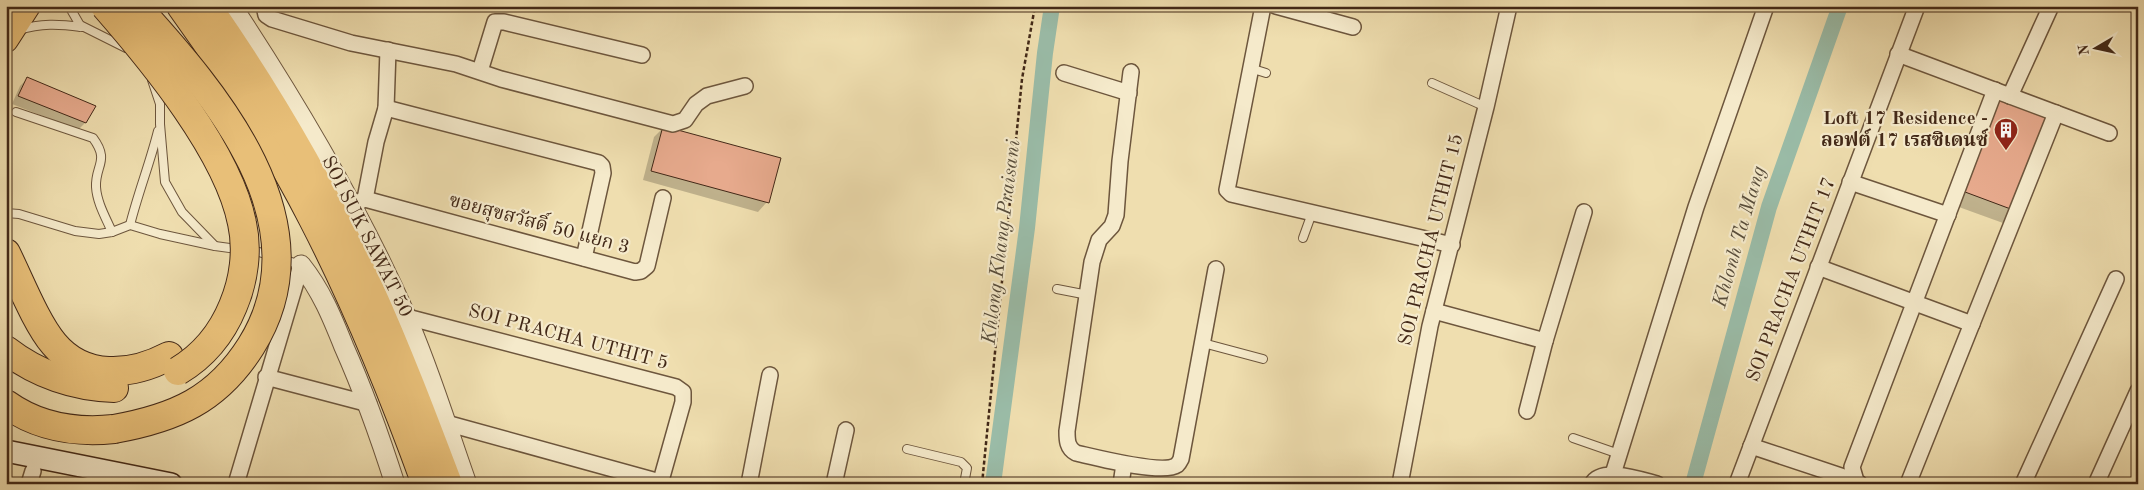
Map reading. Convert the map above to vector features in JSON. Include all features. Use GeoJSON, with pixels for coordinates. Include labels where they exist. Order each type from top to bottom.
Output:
{"type":"FeatureCollection","features":[{"type":"Feature","properties":{"kind":"highway"},"geometry":{"type":"LineString","coordinates":[[6,350],[24,362],[69,382],[116,388],[148,383],[173,364],[205,350],[219,332],[231,311],[243,269],[244,246],[242,223],[227,179],[198,129],[161,74],[105,6]]}},
{"type":"Feature","properties":{"kind":"highway"},"geometry":{"type":"LineString","coordinates":[[6,404],[31,418],[55,427],[78,430],[114,429],[170,415],[199,401],[225,380],[246,353],[262,324],[273,292],[277,243],[270,209],[259,178],[243,145],[203,84],[136,6]]}},
{"type":"Feature","properties":{"kind":"highway"},"geometry":{"type":"LineString","coordinates":[[181,6],[240,92],[289,174],[316,225],[383,370],[426,484]]}},
{"type":"Feature","properties":{"kind":"highway"},"geometry":{"type":"LineString","coordinates":[[207,6],[280,118],[350,247],[402,364],[448,484]]}},
{"type":"Feature","properties":{"kind":"highway"},"geometry":{"type":"LineString","coordinates":[[6,253],[49,337],[60,351],[90,368],[122,372],[173,364],[196,335],[216,301],[224,278],[227,260],[223,218],[210,184],[175,125],[135,67],[84,16]]}},
{"type":"Feature","properties":{"kind":"main road"},"geometry":{"type":"LineString","coordinates":[[10,36],[28,6]]}},
{"type":"Feature","properties":{"kind":"main road"},"geometry":{"type":"LineString","coordinates":[[6,451],[171,484]]}},
{"type":"Feature","properties":{"kind":"main road"},"geometry":{"type":"LineString","coordinates":[[6,466],[31,477],[98,484]]}},
{"type":"Feature","properties":{"kind":"street","name":"SOI SUK SAWAT 50"},"geometry":{"type":"LineString","coordinates":[[232,6],[358,202],[407,317],[468,484]]}},
{"type":"Feature","properties":{"kind":"street"},"geometry":{"type":"LineString","coordinates":[[264,6],[266,15],[272,19],[351,43],[456,64],[501,79],[673,124],[685,120],[696,104],[707,96],[745,86]]}},
{"type":"Feature","properties":{"kind":"street"},"geometry":{"type":"LineString","coordinates":[[1263,6],[1227,190],[1231,194],[1452,244]]}},
{"type":"Feature","properties":{"kind":"street"},"geometry":{"type":"LineString","coordinates":[[1276,6],[1352,27]]}},
{"type":"Feature","properties":{"kind":"street","name":"SOI PRACHA UTHIT 15"},"geometry":{"type":"LineString","coordinates":[[1400,484],[1434,311],[1486,107],[1509,6]]}},
{"type":"Feature","properties":{"kind":"street"},"geometry":{"type":"LineString","coordinates":[[1613,474],[1696,207],[1766,6]]}},
{"type":"Feature","properties":{"kind":"street","name":"SOI PRACHA UTHIT 17"},"geometry":{"type":"LineString","coordinates":[[1737,484],[1917,6]]}},
{"type":"Feature","properties":{"kind":"street"},"geometry":{"type":"LineString","coordinates":[[2010,96],[2051,6]]}},
{"type":"Feature","properties":{"kind":"street"},"geometry":{"type":"LineString","coordinates":[[480,71],[495,22],[504,22],[642,55]]}},
{"type":"Feature","properties":{"kind":"street"},"geometry":{"type":"LineString","coordinates":[[358,202],[386,108],[388,50]]}},
{"type":"Feature","properties":{"kind":"street"},"geometry":{"type":"LineString","coordinates":[[1898,54],[2109,133]]}},
{"type":"Feature","properties":{"kind":"street"},"geometry":{"type":"LineString","coordinates":[[1132,72],[1120,161],[1116,215],[1112,226],[1099,240],[1096,248],[1088,295],[1067,431],[1067,442],[1071,450],[1076,453],[1124,464],[1168,468],[1176,465],[1181,459],[1216,269]]}},
{"type":"Feature","properties":{"kind":"street"},"geometry":{"type":"LineString","coordinates":[[1064,73],[1129,93]]}},
{"type":"Feature","properties":{"kind":"street"},"geometry":{"type":"LineString","coordinates":[[1858,482],[1852,467],[1995,90]]}},
{"type":"Feature","properties":{"kind":"street"},"geometry":{"type":"LineString","coordinates":[[386,108],[598,163],[602,166],[603,173],[584,258]]}},
{"type":"Feature","properties":{"kind":"street"},"geometry":{"type":"LineString","coordinates":[[1908,484],[2056,113]]}},
{"type":"Feature","properties":{"kind":"street"},"geometry":{"type":"LineString","coordinates":[[1850,182],[1948,215]]}},
{"type":"Feature","properties":{"kind":"street","name":"ฃอยสุขสวัสดิ์ 50 แยก 3"},"geometry":{"type":"LineString","coordinates":[[358,202],[635,272],[641,271],[647,266],[663,198]]}},
{"type":"Feature","properties":{"kind":"street"},"geometry":{"type":"LineString","coordinates":[[1527,411],[1545,341],[1584,212]]}},
{"type":"Feature","properties":{"kind":"street"},"geometry":{"type":"LineString","coordinates":[[236,484],[266,377],[301,266]]}},
{"type":"Feature","properties":{"kind":"street"},"geometry":{"type":"LineString","coordinates":[[301,266],[325,300],[369,404],[395,484]]}},
{"type":"Feature","properties":{"kind":"street"},"geometry":{"type":"LineString","coordinates":[[1818,267],[1972,324]]}},
{"type":"Feature","properties":{"kind":"street"},"geometry":{"type":"LineString","coordinates":[[2023,484],[2116,279]]}},
{"type":"Feature","properties":{"kind":"street"},"geometry":{"type":"LineString","coordinates":[[1434,311],[1545,341]]}},
{"type":"Feature","properties":{"kind":"street","name":"SOI PRACHA UTHIT 5"},"geometry":{"type":"LineString","coordinates":[[407,317],[676,387],[683,392],[683,402],[660,483]]}},
{"type":"Feature","properties":{"kind":"street"},"geometry":{"type":"LineString","coordinates":[[750,484],[770,374]]}},
{"type":"Feature","properties":{"kind":"street"},"geometry":{"type":"LineString","coordinates":[[266,377],[369,404]]}},
{"type":"Feature","properties":{"kind":"street"},"geometry":{"type":"LineString","coordinates":[[2096,484],[2138,391]]}},
{"type":"Feature","properties":{"kind":"street"},"geometry":{"type":"LineString","coordinates":[[446,423],[660,483]]}},
{"type":"Feature","properties":{"kind":"street"},"geometry":{"type":"LineString","coordinates":[[834,484],[846,430]]}},
{"type":"Feature","properties":{"kind":"street"},"geometry":{"type":"LineString","coordinates":[[1751,446],[1858,482]]}},
{"type":"Feature","properties":{"kind":"street"},"geometry":{"type":"LineString","coordinates":[[1121,484],[1124,464]]}},
{"type":"Feature","properties":{"kind":"street"},"geometry":{"type":"LineString","coordinates":[[1592,484],[1599,477],[1613,474],[1658,484]]}},
{"type":"Feature","properties":{"kind":"lane"},"geometry":{"type":"LineString","coordinates":[[69,6],[84,16]]}},
{"type":"Feature","properties":{"kind":"lane"},"geometry":{"type":"LineString","coordinates":[[10,36],[33,26],[84,16]]}},
{"type":"Feature","properties":{"kind":"lane"},"geometry":{"type":"LineString","coordinates":[[84,16],[80,25],[125,46],[142,63],[154,83],[160,104],[160,124],[166,182],[182,212],[215,246]]}},
{"type":"Feature","properties":{"kind":"lane"},"geometry":{"type":"LineString","coordinates":[[1250,68],[1266,73]]}},
{"type":"Feature","properties":{"kind":"lane"},"geometry":{"type":"LineString","coordinates":[[1432,83],[1486,107]]}},
{"type":"Feature","properties":{"kind":"lane"},"geometry":{"type":"LineString","coordinates":[[16,112],[93,138],[100,148],[102,159],[96,185],[98,199],[112,232]]}},
{"type":"Feature","properties":{"kind":"lane"},"geometry":{"type":"LineString","coordinates":[[130,225],[136,198],[152,157],[160,124]]}},
{"type":"Feature","properties":{"kind":"lane"},"geometry":{"type":"LineString","coordinates":[[6,213],[19,214],[75,231],[99,234],[112,232],[130,225],[160,234],[215,246],[259,252],[301,266]]}},
{"type":"Feature","properties":{"kind":"lane"},"geometry":{"type":"LineString","coordinates":[[1303,238],[1312,213]]}},
{"type":"Feature","properties":{"kind":"lane"},"geometry":{"type":"LineString","coordinates":[[1058,289],[1088,295]]}},
{"type":"Feature","properties":{"kind":"lane"},"geometry":{"type":"LineString","coordinates":[[1203,344],[1263,359]]}},
{"type":"Feature","properties":{"kind":"lane"},"geometry":{"type":"LineString","coordinates":[[1573,438],[1619,454]]}},
{"type":"Feature","properties":{"kind":"lane"},"geometry":{"type":"LineString","coordinates":[[907,449],[961,462],[967,468],[964,484]]}},
{"type":"Feature","properties":{"kind":"path"},"geometry":{"type":"LineString","coordinates":[[982,484],[1022,79],[1036,6]]}},
{"type":"Feature","properties":{"kind":"building"},"geometry":{"type":"Polygon","coordinates":[[[27,77],[96,106],[86,123],[18,96],[27,77]]]}},
{"type":"Feature","properties":{"kind":"building","name":"Loft 17 Residence - ลอฟต์ 17 เรสซิเดนซ์"},"geometry":{"type":"Polygon","coordinates":[[[1995,90],[2056,113],[2016,211],[1957,189],[1995,90]]]}},
{"type":"Feature","properties":{"kind":"building"},"geometry":{"type":"Polygon","coordinates":[[[663,126],[781,158],[769,203],[651,171],[663,126]]]}},
{"type":"Feature","properties":{"kind":"waterway","name":"Khlong Khang Praisani"},"geometry":{"type":"LineString","coordinates":[[993,484],[1027,228],[1045,53],[1052,6]]}},
{"type":"Feature","properties":{"kind":"waterway","name":"Khlonh Ta Mang"},"geometry":{"type":"LineString","coordinates":[[1693,484],[1769,207],[1840,6]]}},
{"type":"Feature","properties":{"kind":"place","name":"Loft 17 Residence - ลอฟต์ 17 เรสซิเดนซ์"},"geometry":{"type":"Point","coordinates":[2006,151]}}]}
